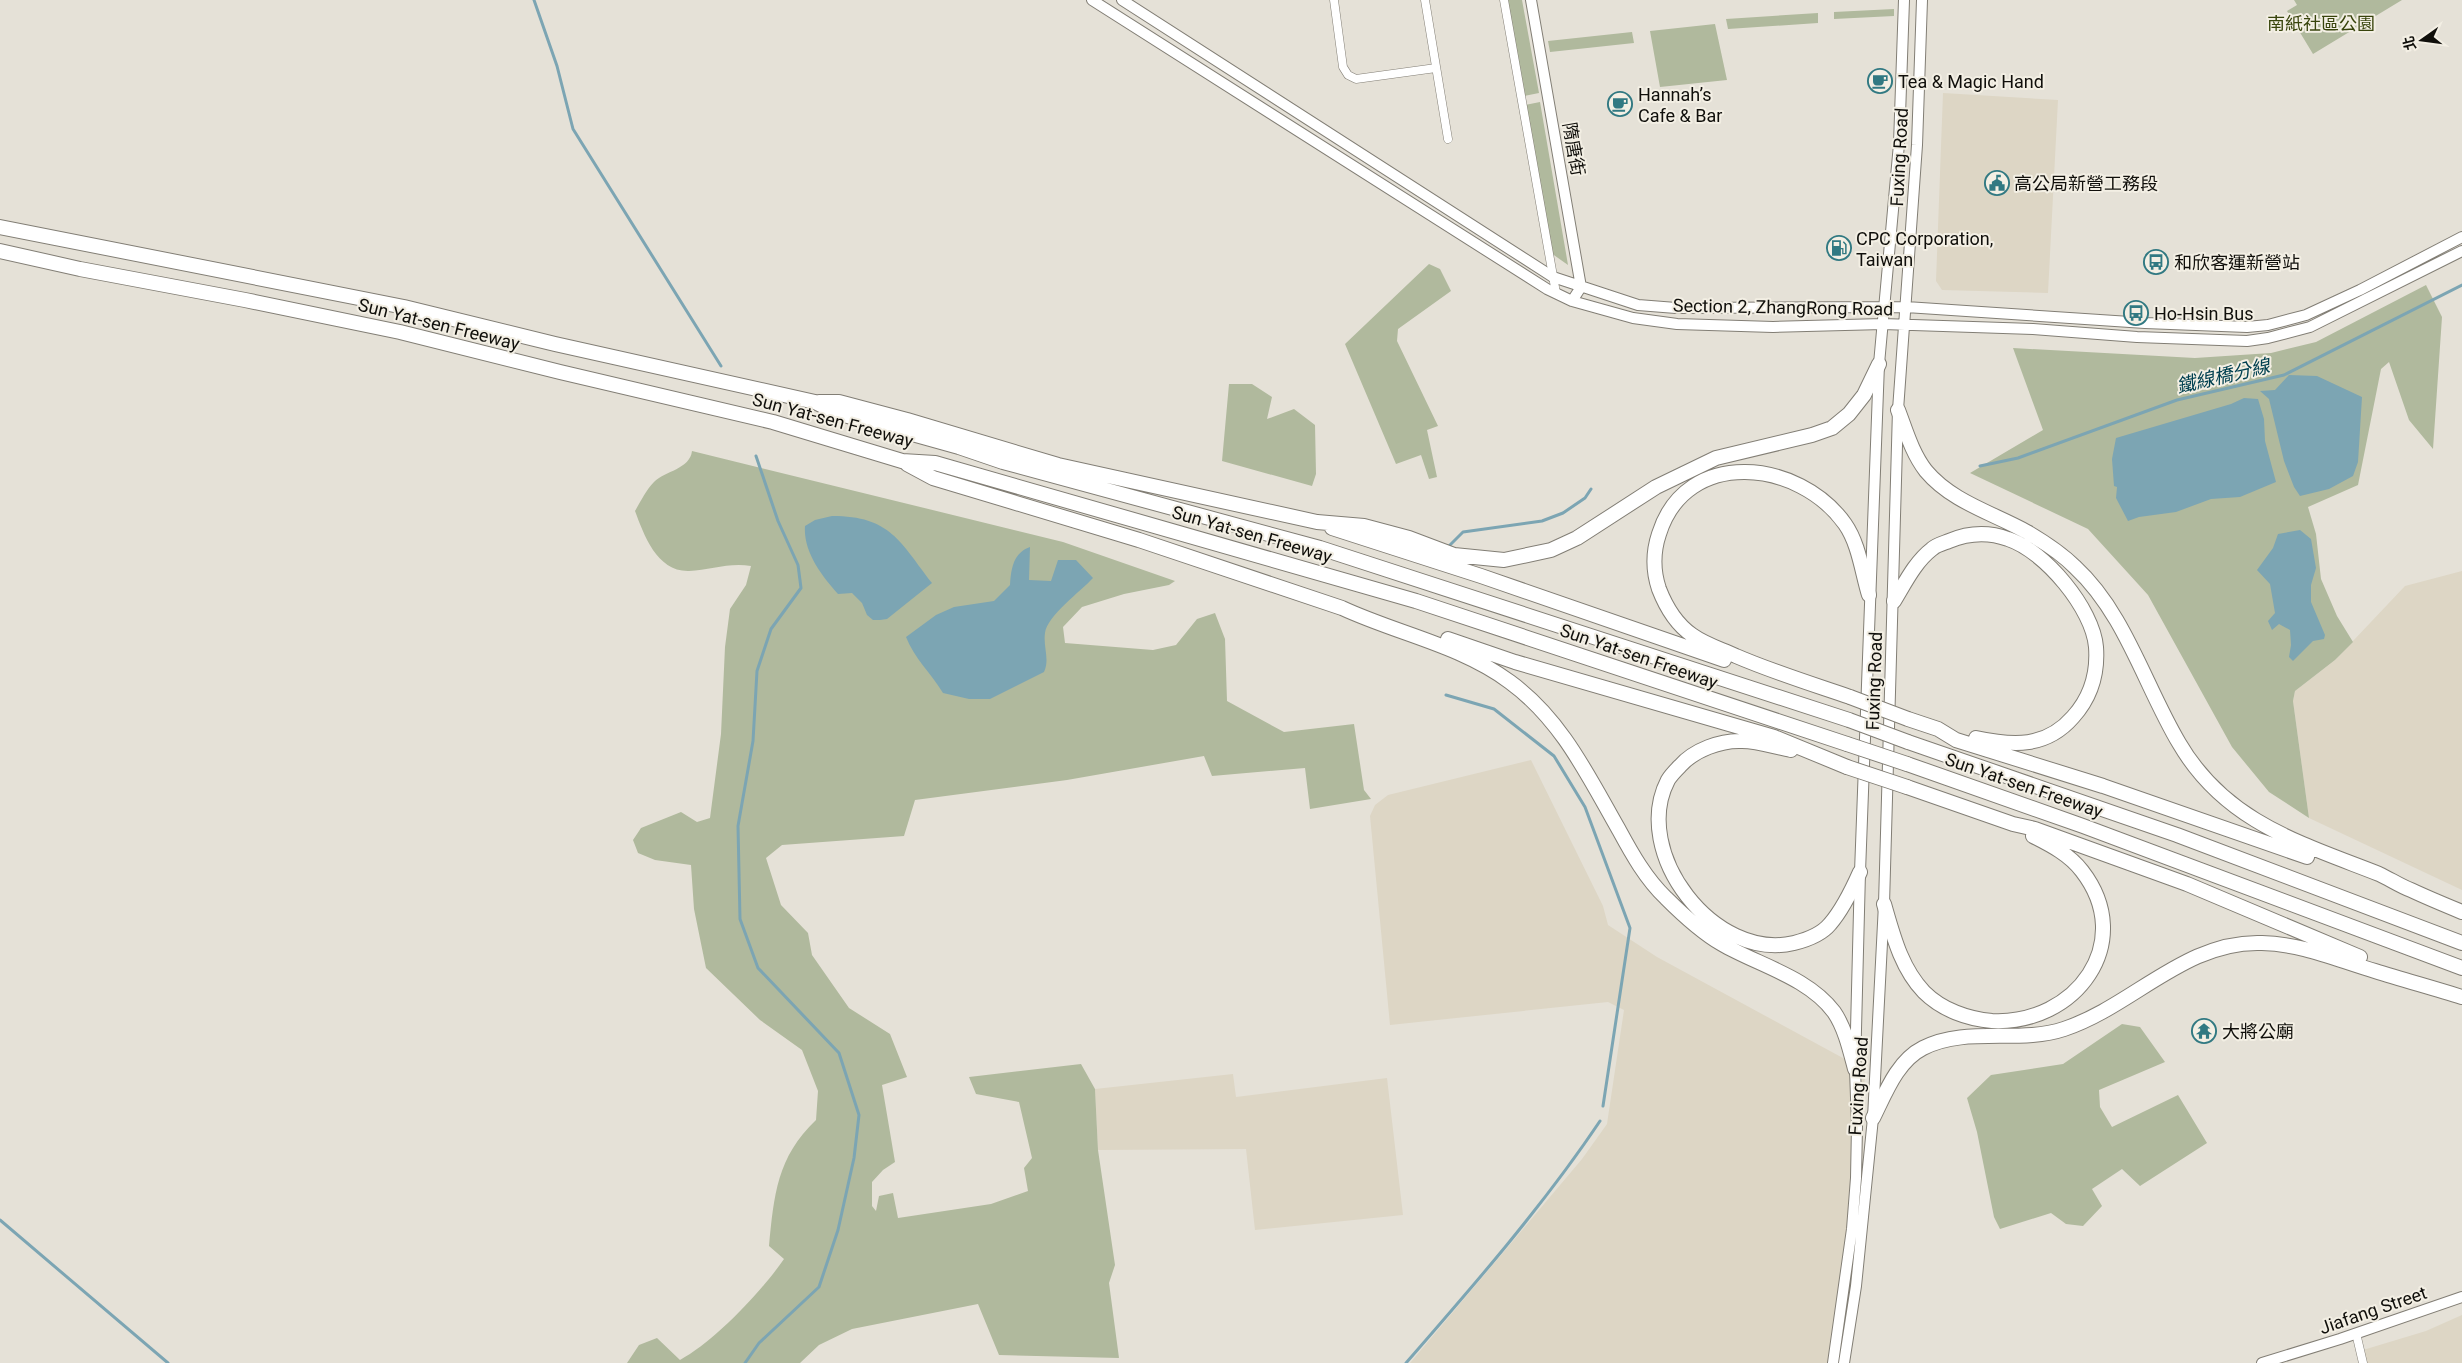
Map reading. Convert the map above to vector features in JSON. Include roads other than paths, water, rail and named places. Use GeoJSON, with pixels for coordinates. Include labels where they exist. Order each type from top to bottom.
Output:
{"type":"FeatureCollection","features":[{"type":"Feature","properties":{"kind":"highway","name":"Sun Yat-sen Freeway"},"geometry":{"type":"LineString","coordinates":[[0,227],[404,307],[555,344],[815,402],[837,413],[1003,462],[1224,524],[1320,548],[1848,720],[2186,839],[2462,943]]}},
{"type":"Feature","properties":{"kind":"highway","name":"Sun Yat-sen Freeway"},"geometry":{"type":"LineString","coordinates":[[0,251],[80,269],[400,332],[773,422],[902,461],[935,463],[1416,601],[1847,744],[2083,826],[2462,968]]}},
{"type":"Feature","properties":{"kind":"highway"},"geometry":{"type":"LineString","coordinates":[[815,402],[839,402],[907,420],[1058,465],[1317,522],[1364,526],[1409,538],[1454,556],[1504,560],[1543,552],[1577,538],[1656,486],[1716,458],[1812,435],[1832,428],[1849,414],[1864,395],[1879,364]]}},
{"type":"Feature","properties":{"kind":"highway"},"geometry":{"type":"LineString","coordinates":[[1898,410],[1911,445],[1933,478],[1948,492],[2051,547],[2075,567],[2096,590],[2115,620],[2180,746],[2220,795],[2242,812],[2289,840],[2381,875],[2410,890],[2462,912]]}},
{"type":"Feature","properties":{"kind":"highway"},"geometry":{"type":"LineString","coordinates":[[902,461],[933,478],[1139,540],[1342,608],[1364,618],[1447,647],[1496,673],[1532,700],[1570,744],[1631,852],[1665,897],[1720,943],[1791,979],[1816,994],[1834,1012],[1844,1032],[1854,1069]]}},
{"type":"Feature","properties":{"kind":"highway"},"geometry":{"type":"LineString","coordinates":[[1869,595],[1860,558],[1846,525],[1832,507],[1815,493],[1794,481],[1771,474],[1756,472],[1725,474],[1702,482],[1685,494],[1672,507],[1662,523],[1656,542],[1654,562],[1656,581],[1664,602],[1673,617],[1691,634],[1713,647],[1754,665],[1938,729],[1993,742],[2018,744],[2042,739],[2063,728],[2090,693],[2096,669],[2096,645],[2088,620],[2062,580],[2035,554],[2010,539],[1986,534],[1958,537],[1933,548],[1913,569],[1894,601]]}},
{"type":"Feature","properties":{"kind":"highway"},"geometry":{"type":"LineString","coordinates":[[1317,522],[1339,532],[1422,556],[1610,619],[1704,654],[1737,664],[1754,665]]}},
{"type":"Feature","properties":{"kind":"highway"},"geometry":{"type":"LineString","coordinates":[[1342,608],[1360,610],[1514,662],[1774,737],[1816,755],[2013,824],[2035,829],[2187,884],[2380,965],[2408,980]]}},
{"type":"Feature","properties":{"kind":"highway"},"geometry":{"type":"LineString","coordinates":[[1938,729],[1956,740],[2103,786],[2348,871],[2410,890]]}},
{"type":"Feature","properties":{"kind":"highway"},"geometry":{"type":"LineString","coordinates":[[1816,755],[1741,740],[1713,746],[1687,759],[1668,779],[1660,802],[1658,828],[1663,852],[1692,902],[1712,921],[1732,934],[1755,944],[1779,947],[1807,940],[1829,926],[1849,897],[1860,872]]}},
{"type":"Feature","properties":{"kind":"highway"},"geometry":{"type":"LineString","coordinates":[[1884,904],[1897,950],[1909,972],[1924,992],[1943,1006],[1964,1016],[2001,1021],[2046,1013],[2062,1004],[2077,990],[2089,974],[2100,953],[2101,913],[2094,890],[2082,871],[2062,853],[2013,824]]}},
{"type":"Feature","properties":{"kind":"highway"},"geometry":{"type":"LineString","coordinates":[[1873,1118],[1894,1078],[1905,1063],[1922,1049],[1940,1042],[1960,1039],[2025,1036],[2062,1030],[2092,1019],[2114,1007],[2176,966],[2202,954],[2229,946],[2261,942],[2321,952],[2376,972],[2462,997]]}},
{"type":"Feature","properties":{"kind":"main road","name":"Section 2, ZhangRong Road"},"geometry":{"type":"LineString","coordinates":[[1092,0],[1556,293],[1572,301],[1634,318],[1677,324],[1774,327],[1883,324],[2033,329],[2247,341],[2268,338],[2310,327],[2462,251]]}},
{"type":"Feature","properties":{"kind":"main road","name":"Section 2, ZhangRong Road"},"geometry":{"type":"LineString","coordinates":[[1122,0],[1553,277],[1638,305],[1676,308],[1906,306],[2204,327],[2247,327],[2268,325],[2306,315],[2360,290],[2462,237]]}},
{"type":"Feature","properties":{"kind":"main road","name":"隋唐街"},"geometry":{"type":"LineString","coordinates":[[1531,0],[1581,287]]}},
{"type":"Feature","properties":{"kind":"main road","name":"Fuxing Road"},"geometry":{"type":"LineString","coordinates":[[1833,1363],[1852,1229],[1854,1195],[1857,1126],[1854,1069],[1869,595],[1879,364],[1899,144],[1904,0]]}},
{"type":"Feature","properties":{"kind":"main road","name":"Fuxing Road"},"geometry":{"type":"LineString","coordinates":[[1844,1363],[1856,1286],[1873,1118],[1884,904],[1885,808],[1894,601],[1898,410],[1906,325],[1917,135],[1922,0]]}},
{"type":"Feature","properties":{"kind":"main road"},"geometry":{"type":"LineString","coordinates":[[1143,33],[1150,18]]}},
{"type":"Feature","properties":{"kind":"main road"},"geometry":{"type":"LineString","coordinates":[[1336,155],[1344,143]]}},
{"type":"Feature","properties":{"kind":"main road"},"geometry":{"type":"LineString","coordinates":[[1444,224],[1450,212]]}},
{"type":"Feature","properties":{"kind":"main road"},"geometry":{"type":"LineString","coordinates":[[1572,301],[1581,287]]}},
{"type":"Feature","properties":{"kind":"main road"},"geometry":{"type":"LineString","coordinates":[[2203,340],[2204,327]]}},
{"type":"Feature","properties":{"kind":"main road","name":"Jiafang Street"},"geometry":{"type":"LineString","coordinates":[[2262,1363],[2294,1359],[2356,1333],[2462,1297]]}},
{"type":"Feature","properties":{"kind":"street"},"geometry":{"type":"LineString","coordinates":[[1334,0],[1343,67],[1348,75],[1356,79],[1436,68]]}},
{"type":"Feature","properties":{"kind":"street"},"geometry":{"type":"LineString","coordinates":[[1424,0],[1448,139]]}},
{"type":"Feature","properties":{"kind":"street"},"geometry":{"type":"LineString","coordinates":[[1504,0],[1556,293]]}},
{"type":"Feature","properties":{"kind":"street"},"geometry":{"type":"LineString","coordinates":[[2356,1333],[2363,1363]]}},
{"type":"Feature","properties":{"kind":"water"},"geometry":{"type":"Polygon","coordinates":[[[2289,375],[2317,376],[2362,397],[2358,462],[2353,476],[2329,489],[2300,496],[2294,487],[2284,461],[2269,399],[2260,391],[2275,390],[2289,375]]]}},
{"type":"Feature","properties":{"kind":"water"},"geometry":{"type":"Polygon","coordinates":[[[2244,398],[2258,399],[2264,419],[2265,441],[2276,482],[2240,497],[2211,499],[2176,512],[2139,517],[2128,521],[2116,498],[2117,487],[2114,486],[2112,459],[2116,438],[2231,404],[2244,398]]]}},
{"type":"Feature","properties":{"kind":"water"},"geometry":{"type":"Polygon","coordinates":[[[832,516],[852,517],[881,526],[902,544],[932,583],[887,619],[873,620],[867,615],[862,603],[852,593],[838,594],[820,571],[810,554],[805,536],[805,526],[815,520],[832,516]]]}},
{"type":"Feature","properties":{"kind":"water"},"geometry":{"type":"Polygon","coordinates":[[[2300,530],[2311,539],[2316,568],[2311,585],[2311,602],[2325,635],[2324,639],[2313,641],[2293,661],[2289,657],[2291,645],[2290,630],[2279,624],[2272,630],[2268,621],[2275,613],[2270,584],[2257,570],[2273,548],[2278,534],[2300,530]]]}},
{"type":"Feature","properties":{"kind":"water"},"geometry":{"type":"Polygon","coordinates":[[[1030,547],[1029,580],[1051,581],[1058,560],[1076,560],[1093,578],[1065,604],[1047,626],[1045,633],[1046,667],[1044,672],[990,699],[969,699],[943,693],[913,652],[906,637],[936,615],[954,607],[994,601],[1010,585],[1012,568],[1016,557],[1030,547]]]}},
{"type":"Feature","properties":{"kind":"waterway"},"geometry":{"type":"LineString","coordinates":[[534,0],[557,66],[573,129],[721,366]]}},
{"type":"Feature","properties":{"kind":"waterway","name":"鐵線橋分線"},"geometry":{"type":"LineString","coordinates":[[1980,466],[2018,458],[2177,400],[2284,375],[2462,285]]}},
{"type":"Feature","properties":{"kind":"waterway"},"geometry":{"type":"LineString","coordinates":[[745,1363],[759,1343],[819,1287],[838,1230],[854,1158],[859,1115],[839,1053],[758,968],[740,919],[738,826],[753,741],[757,671],[771,629],[801,588],[798,565],[778,521],[756,456]]}},
{"type":"Feature","properties":{"kind":"waterway"},"geometry":{"type":"LineString","coordinates":[[1447,548],[1463,532],[1542,521],[1563,513],[1585,498],[1591,489]]}},
{"type":"Feature","properties":{"kind":"waterway"},"geometry":{"type":"LineString","coordinates":[[1446,695],[1494,709],[1554,756],[1585,807],[1630,928],[1603,1106]]}},
{"type":"Feature","properties":{"kind":"waterway"},"geometry":{"type":"LineString","coordinates":[[1406,1363],[1482,1275],[1531,1214],[1600,1121]]}},
{"type":"Feature","properties":{"kind":"waterway"},"geometry":{"type":"LineString","coordinates":[[0,1220],[168,1363]]}},
{"type":"Feature","properties":{"kind":"place","name":"Tea & Magic Hand"},"geometry":{"type":"Point","coordinates":[1880,81]}},
{"type":"Feature","properties":{"kind":"place","name":"Hannah’s Cafe & Bar"},"geometry":{"type":"Point","coordinates":[1620,104]}},
{"type":"Feature","properties":{"kind":"place","name":"高公局新營工務段"},"geometry":{"type":"Point","coordinates":[1997,183]}},
{"type":"Feature","properties":{"kind":"place","name":"CPC Corporation, Taiwan"},"geometry":{"type":"Point","coordinates":[1839,248]}},
{"type":"Feature","properties":{"kind":"place","name":"和欣客運新營站"},"geometry":{"type":"Point","coordinates":[2156,262]}},
{"type":"Feature","properties":{"kind":"place","name":"Ho-Hsin Bus"},"geometry":{"type":"Point","coordinates":[2136,313]}},
{"type":"Feature","properties":{"kind":"place","name":"大將公廟"},"geometry":{"type":"Point","coordinates":[2204,1031]}},
{"type":"Feature","properties":{"kind":"park label","name":"南紙社區公園"},"geometry":{"type":"Point","coordinates":[2321,23]}}]}
